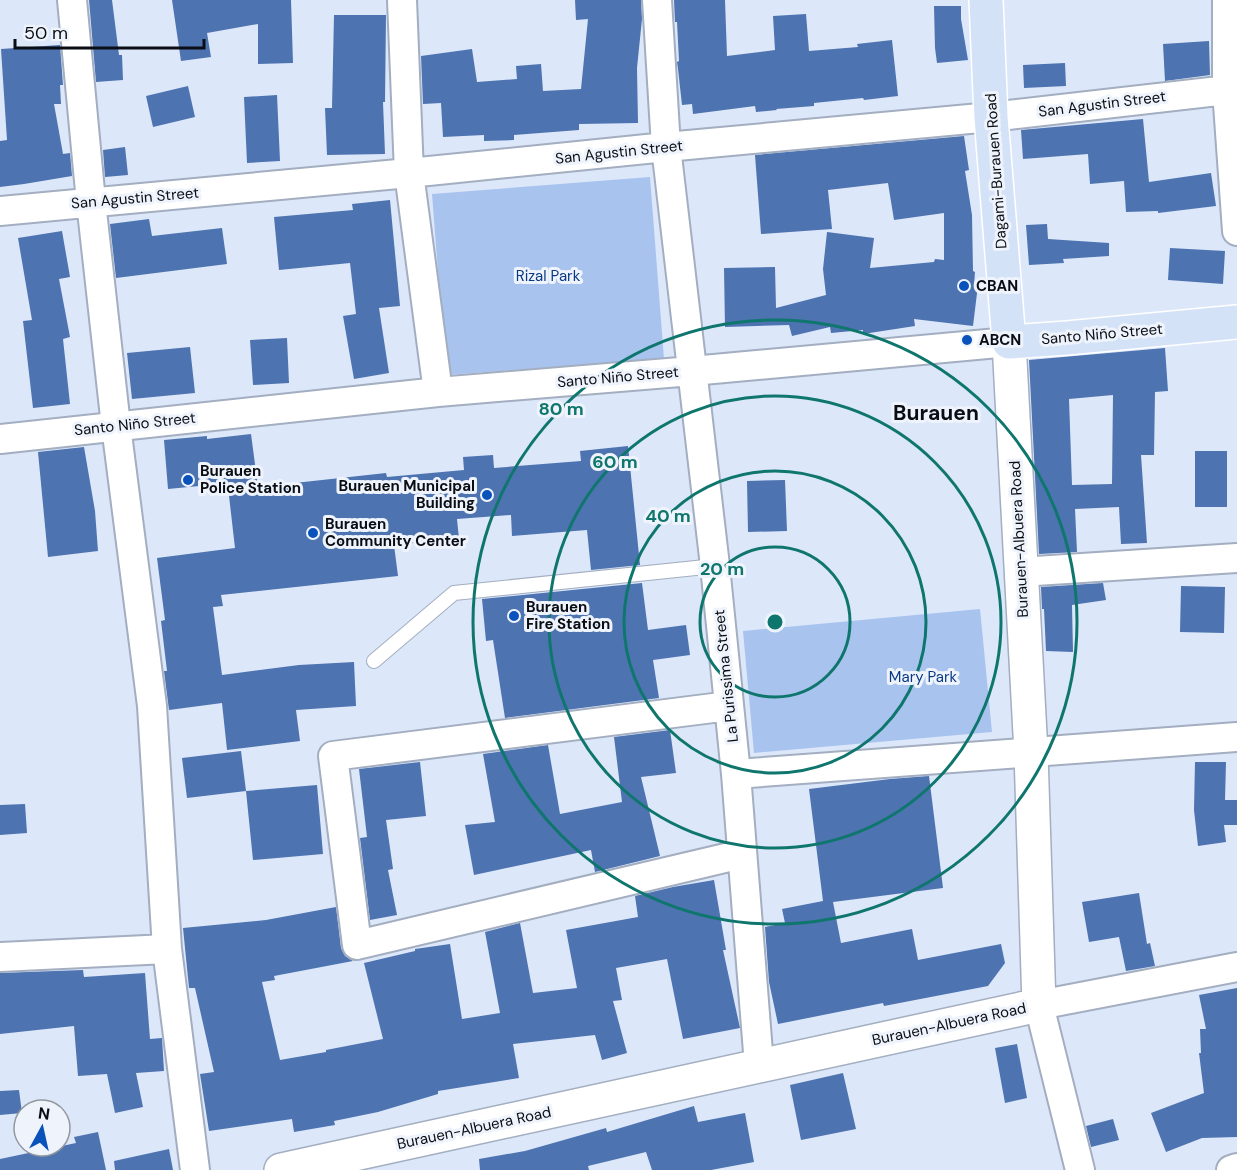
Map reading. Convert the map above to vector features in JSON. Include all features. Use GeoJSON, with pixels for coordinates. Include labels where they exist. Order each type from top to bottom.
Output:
{"type":"FeatureCollection","features":[{"type":"Feature","properties":{"kind":"main road","name":"Dagami-Burauen Road"},"geometry":{"type":"LineString","coordinates":[[986,0],[991,117],[1009,342]]}},
{"type":"Feature","properties":{"kind":"main road","name":"Santo Niño Street"},"geometry":{"type":"LineString","coordinates":[[1009,342],[1237,322]]}},
{"type":"Feature","properties":{"kind":"street"},"geometry":{"type":"LineString","coordinates":[[72,0],[91,202],[116,426],[152,706],[167,949],[195,1170]]}},
{"type":"Feature","properties":{"kind":"street"},"geometry":{"type":"LineString","coordinates":[[402,0],[409,173],[438,392]]}},
{"type":"Feature","properties":{"kind":"street","name":"La Purissima Street"},"geometry":{"type":"LineString","coordinates":[[657,0],[666,147],[715,566],[736,774],[759,1065]]}},
{"type":"Feature","properties":{"kind":"street"},"geometry":{"type":"LineString","coordinates":[[1227,0],[1237,231]]}},
{"type":"Feature","properties":{"kind":"street","name":"San Agustin Street"},"geometry":{"type":"LineString","coordinates":[[0,211],[991,117],[1232,89]]}},
{"type":"Feature","properties":{"kind":"street","name":"Santo Niño Street"},"geometry":{"type":"LineString","coordinates":[[0,439],[438,392],[1009,342]]}},
{"type":"Feature","properties":{"kind":"street","name":"Burauen-Albuera Road"},"geometry":{"type":"LineString","coordinates":[[281,1170],[1039,1005],[1030,753],[1009,342]]}},
{"type":"Feature","properties":{"kind":"street"},"geometry":{"type":"LineString","coordinates":[[1020,572],[1237,558]]}},
{"type":"Feature","properties":{"kind":"street"},"geometry":{"type":"LineString","coordinates":[[729,706],[333,756],[357,945],[741,854]]}},
{"type":"Feature","properties":{"kind":"street"},"geometry":{"type":"LineString","coordinates":[[736,774],[1237,737]]}},
{"type":"Feature","properties":{"kind":"street"},"geometry":{"type":"LineString","coordinates":[[0,957],[167,949]]}},
{"type":"Feature","properties":{"kind":"street"},"geometry":{"type":"LineString","coordinates":[[1080,1170],[1039,1005],[1237,967]]}},
{"type":"Feature","properties":{"kind":"street"},"geometry":{"type":"LineString","coordinates":[[1231,1170],[1237,1168]]}},
{"type":"Feature","properties":{"kind":"lane"},"geometry":{"type":"LineString","coordinates":[[374,661],[454,593],[715,566]]}},
{"type":"Feature","properties":{"kind":"green space","name":"Rizal Park"},"geometry":{"type":"Polygon","coordinates":[[[650,177],[664,359],[446,375],[432,194],[650,177]]]}},
{"type":"Feature","properties":{"kind":"green space","name":"Mary Park"},"geometry":{"type":"Polygon","coordinates":[[[980,609],[992,732],[754,753],[743,631],[980,609]]]}},
{"type":"Feature","properties":{"kind":"building"},"geometry":{"type":"Polygon","coordinates":[[[89,0],[112,0],[119,55],[122,55],[123,80],[96,82],[89,0]]]}},
{"type":"Feature","properties":{"kind":"building"},"geometry":{"type":"Polygon","coordinates":[[[172,0],[291,0],[293,63],[258,64],[258,24],[207,33],[211,57],[181,61],[172,0]]]}},
{"type":"Feature","properties":{"kind":"building"},"geometry":{"type":"Polygon","coordinates":[[[575,0],[641,0],[642,19],[637,68],[638,123],[579,124],[579,130],[514,135],[514,140],[484,141],[484,135],[443,137],[441,103],[423,104],[421,56],[472,49],[477,82],[517,79],[516,66],[541,64],[543,91],[581,89],[588,19],[576,20],[575,0]]]}},
{"type":"Feature","properties":{"kind":"building"},"geometry":{"type":"Polygon","coordinates":[[[674,0],[725,0],[727,56],[775,50],[773,16],[806,14],[809,51],[858,47],[857,44],[892,40],[898,96],[814,103],[814,106],[756,112],[755,106],[693,114],[692,104],[682,105],[674,0]]]}},
{"type":"Feature","properties":{"kind":"building"},"geometry":{"type":"Polygon","coordinates":[[[934,6],[961,6],[968,60],[937,63],[934,6]]]}},
{"type":"Feature","properties":{"kind":"building"},"geometry":{"type":"Polygon","coordinates":[[[334,15],[386,15],[385,102],[383,102],[385,154],[327,155],[325,108],[332,108],[334,15]]]}},
{"type":"Feature","properties":{"kind":"building"},"geometry":{"type":"Polygon","coordinates":[[[1209,41],[1210,75],[1165,81],[1163,44],[1209,41]]]}},
{"type":"Feature","properties":{"kind":"building"},"geometry":{"type":"Polygon","coordinates":[[[60,45],[63,85],[60,85],[61,104],[54,104],[63,154],[70,153],[72,176],[0,187],[0,141],[7,140],[1,49],[60,45]]]}},
{"type":"Feature","properties":{"kind":"building"},"geometry":{"type":"Polygon","coordinates":[[[1065,63],[1066,86],[1024,88],[1023,65],[1065,63]]]}},
{"type":"Feature","properties":{"kind":"building"},"geometry":{"type":"Polygon","coordinates":[[[188,86],[195,117],[153,127],[146,96],[188,86]]]}},
{"type":"Feature","properties":{"kind":"building"},"geometry":{"type":"Polygon","coordinates":[[[277,95],[280,161],[247,163],[244,97],[277,95]]]}},
{"type":"Feature","properties":{"kind":"building"},"geometry":{"type":"Polygon","coordinates":[[[1143,119],[1149,182],[1211,173],[1216,206],[1158,213],[1158,211],[1126,212],[1124,181],[1090,184],[1088,154],[1023,159],[1021,130],[1143,119]]]}},
{"type":"Feature","properties":{"kind":"building"},"geometry":{"type":"Polygon","coordinates":[[[964,136],[969,170],[965,171],[972,215],[974,285],[978,285],[973,326],[914,319],[915,326],[863,334],[863,330],[831,333],[830,327],[792,336],[789,325],[725,327],[724,268],[775,267],[776,308],[826,295],[823,269],[827,232],[874,238],[870,268],[934,262],[935,259],[944,260],[944,213],[894,220],[888,183],[828,190],[832,229],[761,234],[755,155],[964,136]]]}},
{"type":"Feature","properties":{"kind":"building"},"geometry":{"type":"Polygon","coordinates":[[[125,147],[128,175],[105,177],[103,150],[125,147]]]}},
{"type":"Feature","properties":{"kind":"building"},"geometry":{"type":"Polygon","coordinates":[[[390,200],[400,306],[379,308],[389,373],[354,379],[343,316],[356,314],[350,263],[279,270],[274,217],[353,210],[352,204],[390,200]]]}},
{"type":"Feature","properties":{"kind":"building"},"geometry":{"type":"Polygon","coordinates":[[[149,219],[152,236],[222,228],[227,264],[116,278],[110,224],[149,219]]]}},
{"type":"Feature","properties":{"kind":"building"},"geometry":{"type":"Polygon","coordinates":[[[1047,224],[1048,239],[1109,243],[1109,256],[1063,259],[1064,263],[1029,265],[1026,225],[1047,224]]]}},
{"type":"Feature","properties":{"kind":"building"},"geometry":{"type":"Polygon","coordinates":[[[62,231],[70,277],[59,279],[70,337],[63,339],[70,404],[33,408],[23,321],[32,320],[18,238],[62,231]]]}},
{"type":"Feature","properties":{"kind":"building"},"geometry":{"type":"Polygon","coordinates":[[[1170,248],[1225,251],[1223,284],[1168,280],[1170,248]]]}},
{"type":"Feature","properties":{"kind":"building"},"geometry":{"type":"Polygon","coordinates":[[[287,338],[289,383],[253,385],[250,340],[287,338]]]}},
{"type":"Feature","properties":{"kind":"building"},"geometry":{"type":"Polygon","coordinates":[[[190,347],[195,393],[132,399],[127,353],[190,347]]]}},
{"type":"Feature","properties":{"kind":"building"},"geometry":{"type":"Polygon","coordinates":[[[1165,348],[1168,391],[1155,392],[1154,455],[1141,455],[1147,543],[1121,544],[1119,507],[1075,509],[1077,552],[1039,554],[1029,360],[1165,348]],[[1113,395],[1069,399],[1072,485],[1112,484],[1113,395]]]}},
{"type":"Feature","properties":{"kind":"building"},"geometry":{"type":"Polygon","coordinates":[[[251,434],[258,487],[386,473],[387,477],[464,470],[463,457],[493,455],[494,468],[581,461],[580,451],[628,446],[640,565],[591,570],[587,530],[512,536],[511,515],[457,519],[459,539],[394,545],[398,576],[221,595],[223,606],[213,607],[222,675],[299,665],[354,662],[356,706],[296,710],[300,741],[227,750],[222,703],[169,710],[161,621],[165,620],[157,558],[235,548],[228,487],[220,488],[220,484],[168,489],[164,440],[207,436],[207,439],[251,434]]]}},
{"type":"Feature","properties":{"kind":"building"},"geometry":{"type":"Polygon","coordinates":[[[84,447],[95,511],[98,551],[48,557],[38,452],[84,447]]]}},
{"type":"Feature","properties":{"kind":"building"},"geometry":{"type":"Polygon","coordinates":[[[1195,451],[1227,451],[1227,507],[1195,507],[1195,451]]]}},
{"type":"Feature","properties":{"kind":"building"},"geometry":{"type":"Polygon","coordinates":[[[785,480],[787,531],[748,532],[747,481],[785,480]]]}},
{"type":"Feature","properties":{"kind":"building"},"geometry":{"type":"Polygon","coordinates":[[[642,583],[648,630],[686,625],[690,655],[653,660],[659,698],[505,718],[493,640],[486,641],[482,599],[642,583]]]}},
{"type":"Feature","properties":{"kind":"building"},"geometry":{"type":"Polygon","coordinates":[[[1103,583],[1106,600],[1072,605],[1073,652],[1046,651],[1041,587],[1103,583]]]}},
{"type":"Feature","properties":{"kind":"building"},"geometry":{"type":"Polygon","coordinates":[[[1181,586],[1225,587],[1224,633],[1180,632],[1181,586]]]}},
{"type":"Feature","properties":{"kind":"building"},"geometry":{"type":"Polygon","coordinates":[[[670,730],[676,773],[641,777],[660,856],[595,872],[591,850],[474,875],[465,825],[495,822],[483,754],[548,745],[560,814],[622,802],[614,737],[670,730]]]}},
{"type":"Feature","properties":{"kind":"building"},"geometry":{"type":"Polygon","coordinates":[[[241,751],[246,791],[187,798],[182,758],[241,751]]]}},
{"type":"Feature","properties":{"kind":"building"},"geometry":{"type":"Polygon","coordinates":[[[420,762],[426,816],[386,820],[393,869],[388,870],[397,915],[370,920],[360,838],[367,837],[359,769],[420,762]]]}},
{"type":"Feature","properties":{"kind":"building"},"geometry":{"type":"Polygon","coordinates":[[[1195,762],[1226,762],[1225,800],[1237,800],[1237,825],[1224,825],[1226,842],[1198,846],[1194,810],[1195,762]]]}},
{"type":"Feature","properties":{"kind":"building"},"geometry":{"type":"Polygon","coordinates":[[[929,776],[943,888],[833,902],[841,943],[912,929],[918,960],[1001,944],[1005,963],[988,986],[884,1006],[883,1003],[778,1024],[769,982],[765,927],[785,923],[782,909],[823,901],[809,789],[929,776]]]}},
{"type":"Feature","properties":{"kind":"building"},"geometry":{"type":"Polygon","coordinates":[[[317,785],[323,854],[253,860],[246,791],[317,785]]]}},
{"type":"Feature","properties":{"kind":"building"},"geometry":{"type":"Polygon","coordinates":[[[25,804],[27,833],[0,835],[0,805],[25,804]]]}},
{"type":"Feature","properties":{"kind":"building"},"geometry":{"type":"Polygon","coordinates":[[[714,880],[726,950],[723,950],[740,1028],[683,1039],[667,959],[616,968],[622,1000],[613,1001],[627,1053],[602,1060],[595,1035],[513,1044],[519,1078],[438,1091],[438,1094],[378,1112],[334,1121],[335,1125],[294,1132],[292,1119],[209,1131],[200,1074],[214,1072],[195,988],[189,988],[183,928],[266,920],[336,907],[341,948],[345,956],[353,961],[274,976],[275,980],[262,982],[280,1060],[383,1039],[364,963],[415,951],[415,949],[450,944],[462,1019],[500,1013],[485,932],[520,923],[533,993],[577,988],[566,930],[638,917],[635,896],[714,880]]]}},
{"type":"Feature","properties":{"kind":"building"},"geometry":{"type":"Polygon","coordinates":[[[1139,893],[1147,944],[1150,943],[1155,966],[1126,971],[1119,937],[1089,942],[1082,902],[1139,893]]]}},
{"type":"Feature","properties":{"kind":"building"},"geometry":{"type":"Polygon","coordinates":[[[83,970],[84,977],[145,973],[150,1039],[162,1038],[164,1071],[136,1073],[143,1107],[115,1113],[107,1074],[78,1076],[74,1026],[0,1034],[0,973],[83,970]]]}},
{"type":"Feature","properties":{"kind":"building"},"geometry":{"type":"Polygon","coordinates":[[[1237,988],[1237,1137],[1202,1138],[1166,1152],[1151,1113],[1204,1093],[1199,1053],[1201,1053],[1200,1029],[1206,1029],[1199,995],[1237,988]]]}},
{"type":"Feature","properties":{"kind":"building"},"geometry":{"type":"Polygon","coordinates":[[[1017,1044],[1027,1098],[1005,1103],[995,1048],[1017,1044]]]}},
{"type":"Feature","properties":{"kind":"building"},"geometry":{"type":"Polygon","coordinates":[[[843,1073],[856,1129],[801,1140],[790,1085],[843,1073]]]}},
{"type":"Feature","properties":{"kind":"building"},"geometry":{"type":"Polygon","coordinates":[[[19,1090],[20,1098],[12,1098],[12,1114],[0,1115],[0,1091],[19,1090]]]}},
{"type":"Feature","properties":{"kind":"building"},"geometry":{"type":"Polygon","coordinates":[[[694,1106],[698,1122],[745,1113],[754,1162],[711,1170],[652,1170],[646,1152],[588,1166],[589,1170],[480,1170],[479,1159],[525,1151],[606,1128],[607,1132],[694,1106]]]}},
{"type":"Feature","properties":{"kind":"building"},"geometry":{"type":"Polygon","coordinates":[[[1113,1119],[1119,1140],[1091,1147],[1086,1126],[1113,1119]]]}},
{"type":"Feature","properties":{"kind":"building"},"geometry":{"type":"Polygon","coordinates":[[[98,1132],[106,1170],[0,1170],[0,1159],[12,1156],[72,1158],[72,1144],[76,1143],[74,1137],[98,1132]]]}},
{"type":"Feature","properties":{"kind":"building"},"geometry":{"type":"Polygon","coordinates":[[[169,1149],[173,1170],[115,1170],[114,1161],[169,1149]]]}},
{"type":"Feature","properties":{"kind":"place","name":"CBAN"},"geometry":{"type":"Point","coordinates":[964,286]}},
{"type":"Feature","properties":{"kind":"place","name":"ABCN"},"geometry":{"type":"Point","coordinates":[967,340]}},
{"type":"Feature","properties":{"kind":"place","name":"Burauen Police Station"},"geometry":{"type":"Point","coordinates":[188,480]}},
{"type":"Feature","properties":{"kind":"place","name":"Burauen Municipal Building"},"geometry":{"type":"Point","coordinates":[487,495]}},
{"type":"Feature","properties":{"kind":"place","name":"Burauen Community Center"},"geometry":{"type":"Point","coordinates":[313,533]}},
{"type":"Feature","properties":{"kind":"place","name":"Burauen Fire Station"},"geometry":{"type":"Point","coordinates":[514,616]}},
{"type":"Feature","properties":{"kind":"district","name":"Burauen"},"geometry":{"type":"Point","coordinates":[936,413]}}]}
